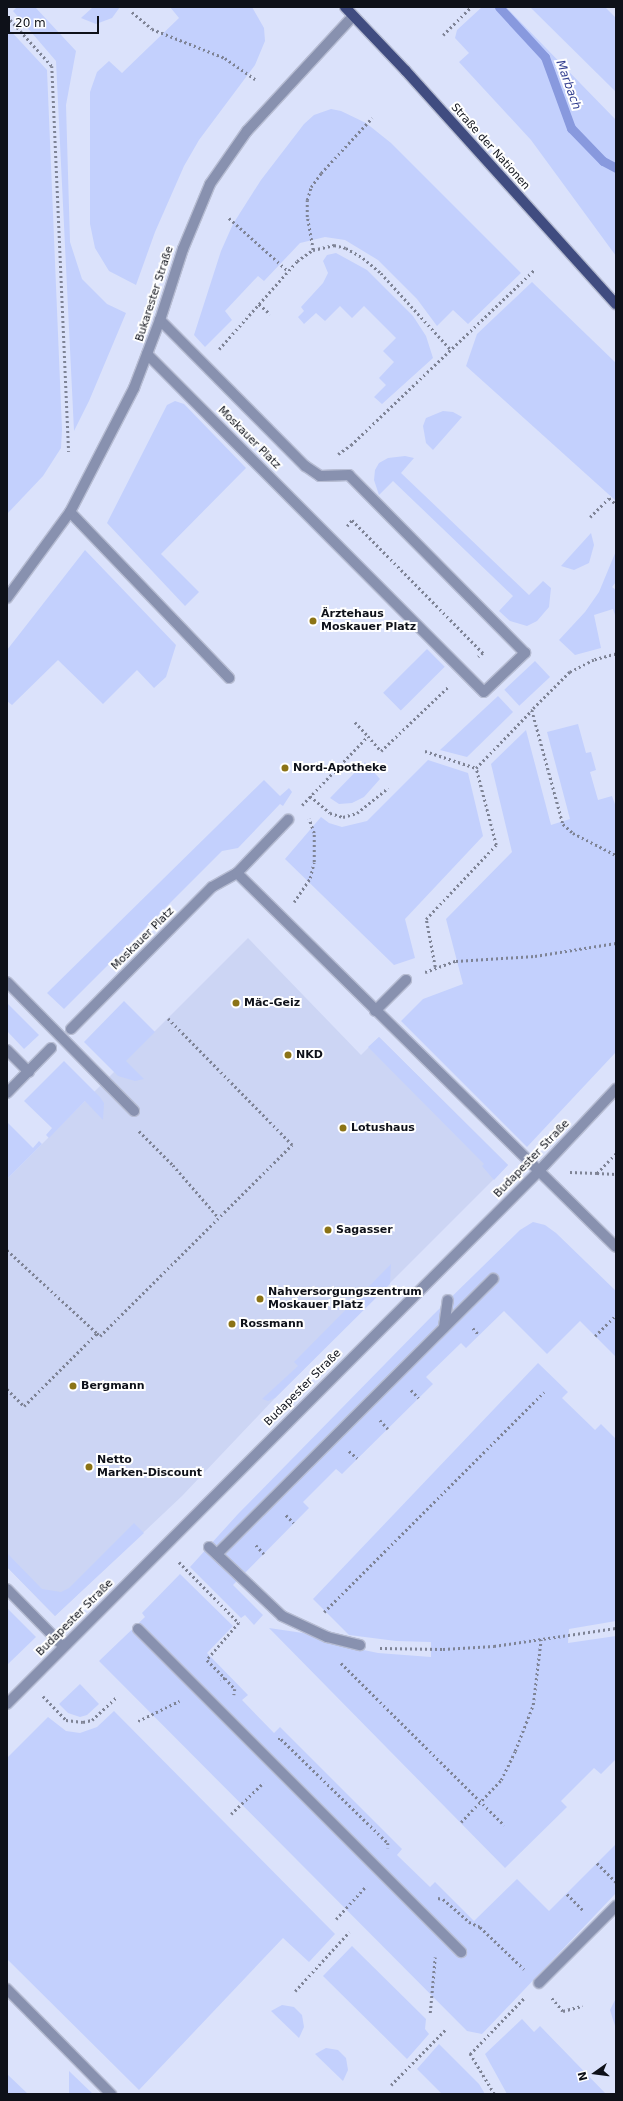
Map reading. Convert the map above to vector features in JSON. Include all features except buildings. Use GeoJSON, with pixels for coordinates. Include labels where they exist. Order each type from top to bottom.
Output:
{"type":"FeatureCollection","features":[{"type":"Feature","properties":{"kind":"main road","name":"Straße der Nationen"},"geometry":{"type":"LineString","coordinates":[[344,7],[406,71],[616,304]]}},
{"type":"Feature","properties":{"kind":"street","name":"Bukarester Straße"},"geometry":{"type":"LineString","coordinates":[[7,598],[70,512],[105,447],[148,354],[185,242],[210,184],[247,130],[353,16]]}},
{"type":"Feature","properties":{"kind":"street","name":"Moskauer Platz"},"geometry":{"type":"LineString","coordinates":[[148,354],[436,641],[484,692],[525,653],[349,475],[320,476],[305,466],[160,320]]}},
{"type":"Feature","properties":{"kind":"street"},"geometry":{"type":"LineString","coordinates":[[70,512],[229,678]]}},
{"type":"Feature","properties":{"kind":"street","name":"Moskauer Platz"},"geometry":{"type":"LineString","coordinates":[[71,1029],[212,887],[237,873],[288,820]]}},
{"type":"Feature","properties":{"kind":"street"},"geometry":{"type":"LineString","coordinates":[[237,873],[538,1172],[616,1247]]}},
{"type":"Feature","properties":{"kind":"street"},"geometry":{"type":"LineString","coordinates":[[375,1011],[406,980]]}},
{"type":"Feature","properties":{"kind":"street"},"geometry":{"type":"LineString","coordinates":[[7,982],[134,1111]]}},
{"type":"Feature","properties":{"kind":"street"},"geometry":{"type":"LineString","coordinates":[[7,1093],[52,1048]]}},
{"type":"Feature","properties":{"kind":"street"},"geometry":{"type":"LineString","coordinates":[[7,1050],[29,1072]]}},
{"type":"Feature","properties":{"kind":"street","name":"Budapester Straße"},"geometry":{"type":"LineString","coordinates":[[7,1704],[63,1646],[538,1172],[616,1089]]}},
{"type":"Feature","properties":{"kind":"street"},"geometry":{"type":"LineString","coordinates":[[217,1554],[493,1279]]}},
{"type":"Feature","properties":{"kind":"street"},"geometry":{"type":"LineString","coordinates":[[444,1327],[448,1300]]}},
{"type":"Feature","properties":{"kind":"street"},"geometry":{"type":"LineString","coordinates":[[209,1546],[282,1616],[306,1629],[327,1637],[360,1645]]}},
{"type":"Feature","properties":{"kind":"street"},"geometry":{"type":"LineString","coordinates":[[7,1589],[63,1646]]}},
{"type":"Feature","properties":{"kind":"street"},"geometry":{"type":"LineString","coordinates":[[138,1629],[461,1952]]}},
{"type":"Feature","properties":{"kind":"street"},"geometry":{"type":"LineString","coordinates":[[539,1983],[616,1906]]}},
{"type":"Feature","properties":{"kind":"street"},"geometry":{"type":"LineString","coordinates":[[7,1989],[110,2094]]}},
{"type":"Feature","properties":{"kind":"path"},"geometry":{"type":"LineString","coordinates":[[443,35],[471,7]]}},
{"type":"Feature","properties":{"kind":"path"},"geometry":{"type":"LineString","coordinates":[[132,12],[152,29],[225,58],[256,79]]}},
{"type":"Feature","properties":{"kind":"path"},"geometry":{"type":"LineString","coordinates":[[7,16],[52,66],[69,452]]}},
{"type":"Feature","properties":{"kind":"path"},"geometry":{"type":"LineString","coordinates":[[313,250],[307,217],[307,200],[312,187],[321,173],[372,118]]}},
{"type":"Feature","properties":{"kind":"path"},"geometry":{"type":"LineString","coordinates":[[229,218],[288,271]]}},
{"type":"Feature","properties":{"kind":"path"},"geometry":{"type":"LineString","coordinates":[[215,353],[297,260],[313,250],[334,245],[363,258],[398,291],[429,328],[451,350]]}},
{"type":"Feature","properties":{"kind":"path"},"geometry":{"type":"LineString","coordinates":[[333,456],[351,446],[534,270]]}},
{"type":"Feature","properties":{"kind":"path"},"geometry":{"type":"LineString","coordinates":[[259,304],[270,314]]}},
{"type":"Feature","properties":{"kind":"path"},"geometry":{"type":"LineString","coordinates":[[590,517],[609,498],[616,504]]}},
{"type":"Feature","properties":{"kind":"path"},"geometry":{"type":"LineString","coordinates":[[476,768],[570,672],[594,660],[616,654]]}},
{"type":"Feature","properties":{"kind":"path"},"geometry":{"type":"LineString","coordinates":[[532,710],[563,824],[573,833],[616,855]]}},
{"type":"Feature","properties":{"kind":"path"},"geometry":{"type":"LineString","coordinates":[[355,722],[368,736]]}},
{"type":"Feature","properties":{"kind":"path"},"geometry":{"type":"LineString","coordinates":[[425,751],[476,768]]}},
{"type":"Feature","properties":{"kind":"path"},"geometry":{"type":"LineString","coordinates":[[297,811],[345,758]]}},
{"type":"Feature","properties":{"kind":"path"},"geometry":{"type":"LineString","coordinates":[[435,967],[426,919],[496,845],[476,768]]}},
{"type":"Feature","properties":{"kind":"path"},"geometry":{"type":"LineString","coordinates":[[310,796],[330,813],[343,817],[357,813],[388,788]]}},
{"type":"Feature","properties":{"kind":"path"},"geometry":{"type":"LineString","coordinates":[[301,807],[304,811]]}},
{"type":"Feature","properties":{"kind":"path"},"geometry":{"type":"LineString","coordinates":[[278,914],[304,891],[310,878],[315,842],[307,816]]}},
{"type":"Feature","properties":{"kind":"path"},"geometry":{"type":"LineString","coordinates":[[406,980],[435,967],[456,961],[535,956],[616,943]]}},
{"type":"Feature","properties":{"kind":"path"},"geometry":{"type":"LineString","coordinates":[[7,1250],[100,1336],[292,1145],[168,1019]]}},
{"type":"Feature","properties":{"kind":"path"},"geometry":{"type":"LineString","coordinates":[[136,1129],[173,1165],[192,1190],[218,1217]]}},
{"type":"Feature","properties":{"kind":"path"},"geometry":{"type":"LineString","coordinates":[[597,1173],[616,1152]]}},
{"type":"Feature","properties":{"kind":"path"},"geometry":{"type":"LineString","coordinates":[[538,1172],[616,1174]]}},
{"type":"Feature","properties":{"kind":"path"},"geometry":{"type":"LineString","coordinates":[[595,1336],[616,1315]]}},
{"type":"Feature","properties":{"kind":"path"},"geometry":{"type":"LineString","coordinates":[[7,1388],[24,1406],[97,1333]]}},
{"type":"Feature","properties":{"kind":"path"},"geometry":{"type":"LineString","coordinates":[[306,1629],[544,1392]]}},
{"type":"Feature","properties":{"kind":"path"},"geometry":{"type":"LineString","coordinates":[[164,1546],[239,1623],[207,1660],[235,1689],[234,1702]]}},
{"type":"Feature","properties":{"kind":"path"},"geometry":{"type":"LineString","coordinates":[[360,1645],[379,1648],[443,1649],[494,1646],[616,1628]]}},
{"type":"Feature","properties":{"kind":"path"},"geometry":{"type":"LineString","coordinates":[[461,1822],[501,1780],[533,1705],[542,1639]]}},
{"type":"Feature","properties":{"kind":"path"},"geometry":{"type":"LineString","coordinates":[[340,1662],[504,1825]]}},
{"type":"Feature","properties":{"kind":"path"},"geometry":{"type":"LineString","coordinates":[[138,1721],[225,1678]]}},
{"type":"Feature","properties":{"kind":"path"},"geometry":{"type":"LineString","coordinates":[[29,1682],[66,1720],[92,1720],[116,1698]]}},
{"type":"Feature","properties":{"kind":"path"},"geometry":{"type":"LineString","coordinates":[[270,1740],[281,1739],[388,1843],[390,1859],[336,1919]]}},
{"type":"Feature","properties":{"kind":"path"},"geometry":{"type":"LineString","coordinates":[[231,1814],[277,1768]]}},
{"type":"Feature","properties":{"kind":"path"},"geometry":{"type":"LineString","coordinates":[[597,1863],[616,1882]]}},
{"type":"Feature","properties":{"kind":"path"},"geometry":{"type":"LineString","coordinates":[[432,1898],[443,1899],[469,1922],[480,1927],[539,1983],[563,2011],[582,2006]]}},
{"type":"Feature","properties":{"kind":"path"},"geometry":{"type":"LineString","coordinates":[[295,1990],[349,1932]]}},
{"type":"Feature","properties":{"kind":"path"},"geometry":{"type":"LineString","coordinates":[[494,2094],[470,2054],[539,1983]]}},
{"type":"Feature","properties":{"kind":"path"},"geometry":{"type":"LineString","coordinates":[[391,2085],[446,2029]]}},
{"type":"Feature","properties":{"kind":"shaded area"},"geometry":{"type":"Polygon","coordinates":[[[17,7],[35,7],[76,51],[66,105],[70,242],[82,279],[107,304],[126,313],[89,401],[74,431],[56,61],[13,11],[17,7]]]}},
{"type":"Feature","properties":{"kind":"shaded area"},"geometry":{"type":"Polygon","coordinates":[[[93,7],[120,7],[112,18],[96,24],[81,18],[93,7]]]}},
{"type":"Feature","properties":{"kind":"shaded area"},"geometry":{"type":"Polygon","coordinates":[[[170,7],[252,7],[264,28],[265,41],[255,65],[199,140],[184,166],[155,232],[136,285],[109,271],[95,248],[90,224],[90,92],[97,72],[109,61],[122,73],[179,18],[170,7]]]}},
{"type":"Feature","properties":{"kind":"shaded area"},"geometry":{"type":"Polygon","coordinates":[[[482,7],[506,7],[616,120],[616,256],[531,140],[459,62],[469,53],[455,38],[457,30],[482,7]]]}},
{"type":"Feature","properties":{"kind":"shaded area"},"geometry":{"type":"Polygon","coordinates":[[[530,7],[605,7],[616,18],[616,92],[530,7]]]}},
{"type":"Feature","properties":{"kind":"shaded area"},"geometry":{"type":"Polygon","coordinates":[[[7,27],[47,70],[62,430],[61,448],[43,476],[7,514],[7,27]]]}},
{"type":"Feature","properties":{"kind":"shaded area"},"geometry":{"type":"Polygon","coordinates":[[[331,109],[341,111],[366,123],[391,143],[521,273],[468,324],[453,310],[437,326],[417,299],[378,260],[345,240],[325,237],[300,243],[264,281],[258,276],[225,311],[232,320],[205,347],[194,335],[221,251],[233,224],[261,180],[304,124],[314,115],[331,109]]]}},
{"type":"Feature","properties":{"kind":"shaded area"},"geometry":{"type":"Polygon","coordinates":[[[336,253],[367,270],[413,316],[426,336],[433,358],[382,404],[374,397],[386,385],[379,378],[394,362],[383,351],[396,338],[364,306],[352,318],[340,306],[325,321],[316,313],[304,324],[298,317],[304,311],[301,307],[323,283],[328,273],[323,261],[327,255],[336,253]]]}},
{"type":"Feature","properties":{"kind":"shaded area"},"geometry":{"type":"Polygon","coordinates":[[[532,282],[616,363],[616,501],[466,366],[477,334],[532,282]]]}},
{"type":"Feature","properties":{"kind":"shaded area"},"geometry":{"type":"Polygon","coordinates":[[[175,401],[184,404],[246,468],[161,554],[199,592],[185,606],[107,523],[167,405],[175,401]]]}},
{"type":"Feature","properties":{"kind":"shaded area"},"geometry":{"type":"Polygon","coordinates":[[[443,411],[453,412],[462,417],[433,450],[426,443],[423,426],[426,418],[443,411]]]}},
{"type":"Feature","properties":{"kind":"shaded area"},"geometry":{"type":"Polygon","coordinates":[[[405,456],[414,458],[401,473],[529,595],[543,581],[551,588],[549,607],[537,621],[527,626],[510,621],[499,611],[513,596],[393,481],[379,495],[374,480],[375,470],[379,463],[388,458],[405,456]]]}},
{"type":"Feature","properties":{"kind":"shaded area"},"geometry":{"type":"Polygon","coordinates":[[[591,533],[594,545],[589,563],[574,570],[561,566],[591,533]]]}},
{"type":"Feature","properties":{"kind":"shaded area"},"geometry":{"type":"Polygon","coordinates":[[[85,550],[176,645],[166,677],[154,688],[137,670],[103,704],[58,660],[12,705],[7,701],[7,650],[85,550]]]}},
{"type":"Feature","properties":{"kind":"shaded area"},"geometry":{"type":"Polygon","coordinates":[[[616,551],[616,582],[612,587],[616,590],[616,618],[613,609],[594,615],[601,648],[575,655],[559,640],[585,612],[599,592],[616,551]]]}},
{"type":"Feature","properties":{"kind":"shaded area"},"geometry":{"type":"Polygon","coordinates":[[[427,649],[445,667],[401,711],[383,693],[427,649]]]}},
{"type":"Feature","properties":{"kind":"shaded area"},"geometry":{"type":"Polygon","coordinates":[[[535,661],[550,677],[519,706],[504,690],[535,661]]]}},
{"type":"Feature","properties":{"kind":"shaded area"},"geometry":{"type":"Polygon","coordinates":[[[498,696],[513,712],[467,757],[440,750],[498,696]]]}},
{"type":"Feature","properties":{"kind":"shaded area"},"geometry":{"type":"Polygon","coordinates":[[[578,724],[586,753],[591,752],[596,770],[590,772],[598,800],[612,796],[616,807],[616,1052],[527,1147],[401,1021],[423,999],[463,984],[446,919],[512,852],[491,764],[526,730],[551,825],[570,819],[547,732],[578,724]]]}},
{"type":"Feature","properties":{"kind":"shaded area"},"geometry":{"type":"Polygon","coordinates":[[[428,760],[468,773],[483,836],[405,919],[415,958],[394,965],[285,859],[321,817],[329,823],[342,827],[367,821],[428,760]]]}},
{"type":"Feature","properties":{"kind":"shaded area"},"geometry":{"type":"Polygon","coordinates":[[[365,762],[380,779],[364,797],[352,803],[339,804],[330,798],[365,762]]]}},
{"type":"Feature","properties":{"kind":"shaded area"},"geometry":{"type":"Polygon","coordinates":[[[264,780],[280,796],[289,788],[292,792],[283,806],[280,804],[238,848],[222,851],[64,1009],[47,993],[264,780]]]}},
{"type":"Feature","properties":{"kind":"shaded area"},"geometry":{"type":"Polygon","coordinates":[[[248,938],[361,1055],[379,1037],[508,1165],[275,1398],[182,1496],[55,1616],[7,1567],[7,1179],[248,938]]]}},
{"type":"Feature","properties":{"kind":"shaded area"},"geometry":{"type":"Polygon","coordinates":[[[124,1001],[155,1032],[126,1061],[144,1079],[135,1081],[118,1076],[84,1042],[124,1001]]]}},
{"type":"Feature","properties":{"kind":"shaded area"},"geometry":{"type":"Polygon","coordinates":[[[7,1003],[39,1035],[24,1049],[7,1031],[7,1003]]]}},
{"type":"Feature","properties":{"kind":"shaded area"},"geometry":{"type":"Polygon","coordinates":[[[379,1037],[508,1165],[494,1180],[482,1166],[484,1164],[368,1047],[379,1037]]]}},
{"type":"Feature","properties":{"kind":"shaded area"},"geometry":{"type":"Polygon","coordinates":[[[64,1061],[100,1097],[104,1103],[103,1120],[85,1101],[49,1138],[46,1135],[52,1128],[24,1101],[64,1061]]]}},
{"type":"Feature","properties":{"kind":"shaded area"},"geometry":{"type":"Polygon","coordinates":[[[7,1122],[33,1148],[39,1141],[42,1144],[7,1179],[7,1122]]]}},
{"type":"Feature","properties":{"kind":"shaded area"},"geometry":{"type":"Polygon","coordinates":[[[533,1222],[545,1225],[556,1233],[616,1291],[616,1357],[580,1321],[547,1354],[504,1311],[466,1348],[461,1343],[426,1377],[433,1384],[342,1474],[336,1469],[303,1502],[309,1508],[233,1585],[263,1615],[254,1625],[245,1615],[241,1618],[190,1567],[238,1514],[433,1315],[520,1230],[533,1222]]]}},
{"type":"Feature","properties":{"kind":"shaded area"},"geometry":{"type":"Polygon","coordinates":[[[391,1264],[390,1284],[275,1398],[268,1401],[262,1399],[298,1366],[294,1362],[391,1264]]]}},
{"type":"Feature","properties":{"kind":"shaded area"},"geometry":{"type":"Polygon","coordinates":[[[538,1363],[568,1392],[562,1398],[595,1430],[601,1424],[616,1439],[616,1621],[569,1629],[568,1643],[616,1636],[616,1759],[601,1774],[594,1768],[561,1801],[567,1807],[505,1868],[269,1628],[303,1633],[335,1644],[378,1653],[431,1657],[431,1642],[396,1641],[349,1635],[313,1599],[538,1363]]]}},
{"type":"Feature","properties":{"kind":"shaded area"},"geometry":{"type":"Polygon","coordinates":[[[134,1523],[144,1533],[55,1616],[7,1567],[7,1553],[42,1589],[61,1592],[69,1588],[134,1523]]]}},
{"type":"Feature","properties":{"kind":"shaded area"},"geometry":{"type":"Polygon","coordinates":[[[180,1574],[233,1626],[207,1653],[248,1695],[242,1700],[274,1733],[280,1727],[402,1849],[397,1855],[430,1887],[435,1882],[474,1921],[517,1879],[549,1911],[616,1844],[616,1893],[482,2034],[467,2031],[99,1661],[145,1617],[142,1613],[180,1574]]]}},
{"type":"Feature","properties":{"kind":"shaded area"},"geometry":{"type":"Polygon","coordinates":[[[7,1608],[36,1637],[7,1665],[7,1608]]]}},
{"type":"Feature","properties":{"kind":"shaded area"},"geometry":{"type":"Polygon","coordinates":[[[80,1684],[99,1704],[87,1715],[80,1717],[68,1713],[59,1704],[80,1684]]]}},
{"type":"Feature","properties":{"kind":"shaded area"},"geometry":{"type":"Polygon","coordinates":[[[114,1711],[335,1934],[309,1962],[283,1938],[139,2090],[7,1959],[7,1758],[48,1717],[66,1731],[80,1733],[97,1727],[114,1711]]]}},
{"type":"Feature","properties":{"kind":"shaded area"},"geometry":{"type":"Polygon","coordinates":[[[352,1946],[426,2019],[425,2029],[429,2034],[407,2059],[323,1976],[352,1946]]]}},
{"type":"Feature","properties":{"kind":"shaded area"},"geometry":{"type":"Polygon","coordinates":[[[616,1998],[616,2029],[610,2010],[616,1998]]]}},
{"type":"Feature","properties":{"kind":"shaded area"},"geometry":{"type":"Polygon","coordinates":[[[282,2005],[294,2007],[302,2015],[304,2027],[299,2038],[271,2011],[282,2005]]]}},
{"type":"Feature","properties":{"kind":"shaded area"},"geometry":{"type":"Polygon","coordinates":[[[522,2019],[534,2032],[540,2026],[606,2094],[507,2094],[485,2054],[522,2019]]]}},
{"type":"Feature","properties":{"kind":"shaded area"},"geometry":{"type":"Polygon","coordinates":[[[439,2044],[479,2084],[485,2094],[442,2094],[417,2069],[439,2044]]]}},
{"type":"Feature","properties":{"kind":"shaded area"},"geometry":{"type":"Polygon","coordinates":[[[326,2048],[338,2050],[346,2058],[348,2070],[343,2081],[315,2054],[326,2048]]]}},
{"type":"Feature","properties":{"kind":"shaded area"},"geometry":{"type":"Polygon","coordinates":[[[69,2071],[93,2094],[69,2094],[69,2071]]]}},
{"type":"Feature","properties":{"kind":"shaded area"},"geometry":{"type":"Polygon","coordinates":[[[7,2074],[28,2094],[7,2094],[7,2074]]]}},
{"type":"Feature","properties":{"kind":"waterway","name":"Marbach"},"geometry":{"type":"LineString","coordinates":[[499,7],[545,57],[571,128],[603,161],[616,168]]}},
{"type":"Feature","properties":{"kind":"place","name":"Ärztehaus Moskauer Platz"},"geometry":{"type":"Point","coordinates":[313,621]}},
{"type":"Feature","properties":{"kind":"place","name":"Nord-Apotheke"},"geometry":{"type":"Point","coordinates":[285,768]}},
{"type":"Feature","properties":{"kind":"place","name":"Mäc-Geiz"},"geometry":{"type":"Point","coordinates":[236,1003]}},
{"type":"Feature","properties":{"kind":"place","name":"NKD"},"geometry":{"type":"Point","coordinates":[288,1055]}},
{"type":"Feature","properties":{"kind":"place","name":"Lotushaus"},"geometry":{"type":"Point","coordinates":[343,1128]}},
{"type":"Feature","properties":{"kind":"place","name":"Sagasser"},"geometry":{"type":"Point","coordinates":[328,1230]}},
{"type":"Feature","properties":{"kind":"place","name":"Nahversorgungszentrum Moskauer Platz"},"geometry":{"type":"Point","coordinates":[260,1299]}},
{"type":"Feature","properties":{"kind":"place","name":"Rossmann"},"geometry":{"type":"Point","coordinates":[232,1324]}},
{"type":"Feature","properties":{"kind":"place","name":"Bergmann"},"geometry":{"type":"Point","coordinates":[73,1386]}},
{"type":"Feature","properties":{"kind":"place","name":"Netto Marken-Discount"},"geometry":{"type":"Point","coordinates":[89,1467]}}]}
